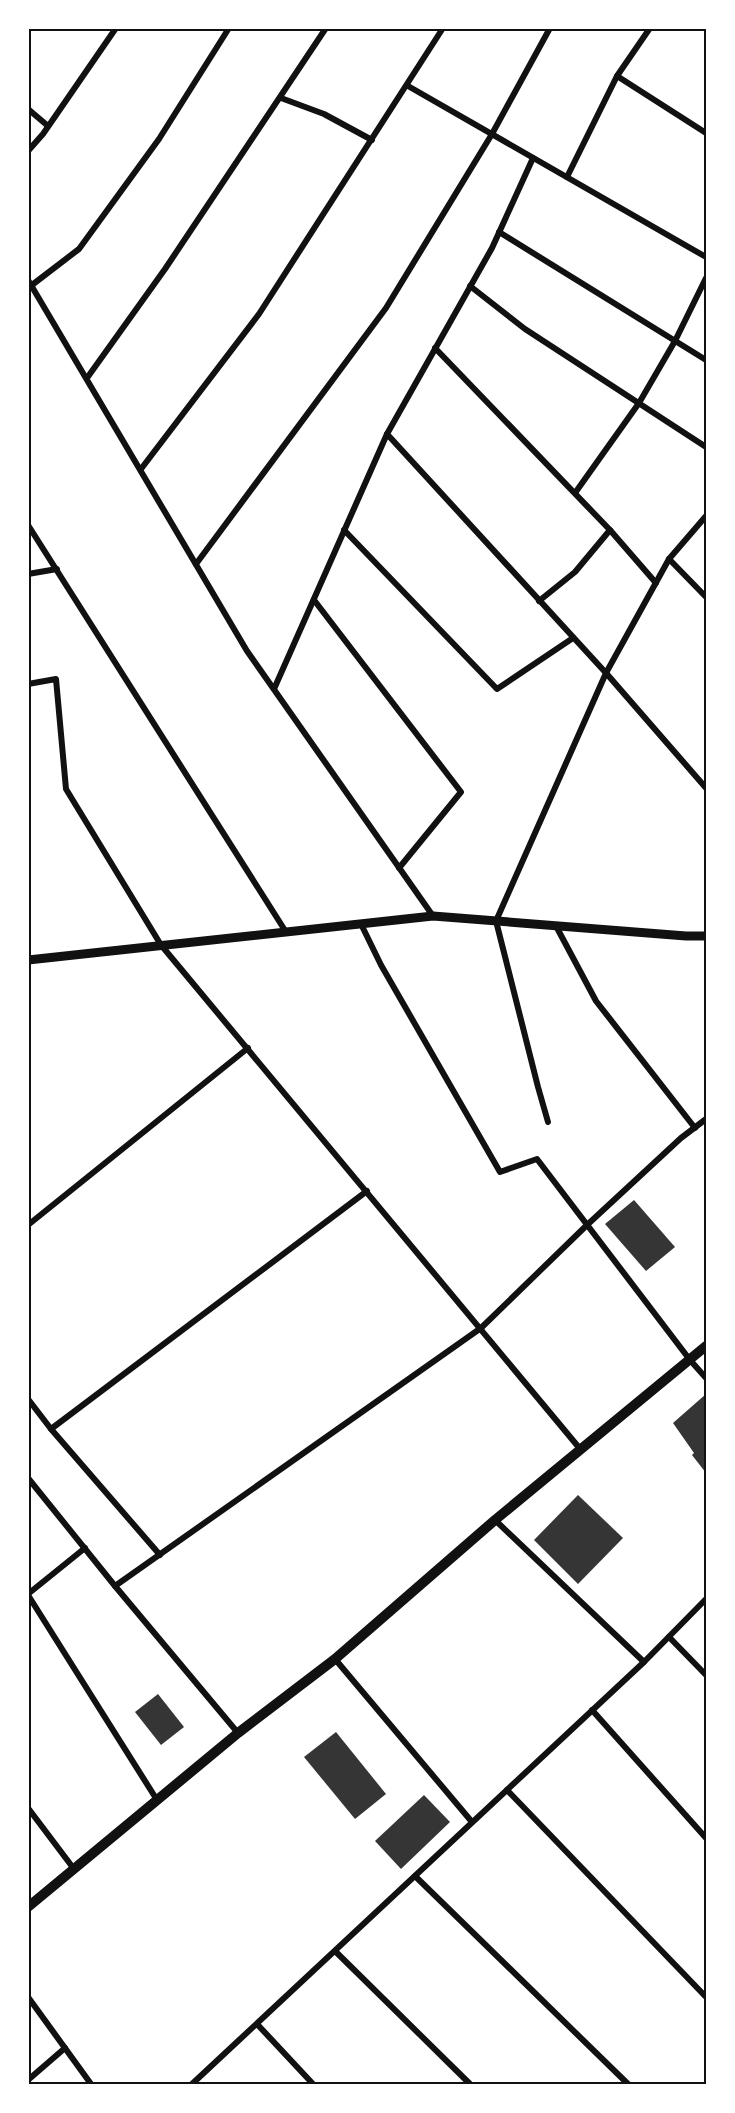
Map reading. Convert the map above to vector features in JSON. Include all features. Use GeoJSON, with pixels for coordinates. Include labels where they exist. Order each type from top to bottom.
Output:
{"type":"FeatureCollection","features":[{"type":"Feature","properties":{"kind":"main road"},"geometry":{"type":"LineString","coordinates":[[28,1907],[238,1733],[335,1659],[495,1520],[706,1346]]}},
{"type":"Feature","properties":{"kind":"street"},"geometry":{"type":"LineString","coordinates":[[28,152],[116,28]]}},
{"type":"Feature","properties":{"kind":"street"},"geometry":{"type":"LineString","coordinates":[[229,28],[159,139],[79,249],[30,284],[247,651],[433,916]]}},
{"type":"Feature","properties":{"kind":"street"},"geometry":{"type":"LineString","coordinates":[[87,378],[165,269],[326,28]]}},
{"type":"Feature","properties":{"kind":"street"},"geometry":{"type":"LineString","coordinates":[[141,469],[259,314],[408,86],[443,28]]}},
{"type":"Feature","properties":{"kind":"street"},"geometry":{"type":"LineString","coordinates":[[196,564],[386,308],[492,134],[550,28]]}},
{"type":"Feature","properties":{"kind":"street"},"geometry":{"type":"LineString","coordinates":[[567,177],[617,76],[650,28]]}},
{"type":"Feature","properties":{"kind":"street"},"geometry":{"type":"LineString","coordinates":[[617,76],[706,133]]}},
{"type":"Feature","properties":{"kind":"street"},"geometry":{"type":"LineString","coordinates":[[408,86],[706,257]]}},
{"type":"Feature","properties":{"kind":"street"},"geometry":{"type":"LineString","coordinates":[[281,98],[324,114],[372,140]]}},
{"type":"Feature","properties":{"kind":"street"},"geometry":{"type":"LineString","coordinates":[[28,110],[48,126]]}},
{"type":"Feature","properties":{"kind":"street"},"geometry":{"type":"LineString","coordinates":[[274,689],[387,434],[499,232],[533,158]]}},
{"type":"Feature","properties":{"kind":"street"},"geometry":{"type":"LineString","coordinates":[[499,232],[706,360]]}},
{"type":"Feature","properties":{"kind":"street"},"geometry":{"type":"LineString","coordinates":[[575,493],[639,403],[675,341],[706,278]]}},
{"type":"Feature","properties":{"kind":"street"},"geometry":{"type":"LineString","coordinates":[[470,286],[525,329],[706,447]]}},
{"type":"Feature","properties":{"kind":"street"},"geometry":{"type":"LineString","coordinates":[[435,348],[610,530],[656,583]]}},
{"type":"Feature","properties":{"kind":"street"},"geometry":{"type":"LineString","coordinates":[[387,434],[606,673],[706,788]]}},
{"type":"Feature","properties":{"kind":"street"},"geometry":{"type":"LineString","coordinates":[[548,1122],[537,1087],[496,921],[606,673],[669,559],[706,516]]}},
{"type":"Feature","properties":{"kind":"street"},"geometry":{"type":"LineString","coordinates":[[28,525],[286,932]]}},
{"type":"Feature","properties":{"kind":"street"},"geometry":{"type":"LineString","coordinates":[[345,530],[497,689],[573,638]]}},
{"type":"Feature","properties":{"kind":"street"},"geometry":{"type":"LineString","coordinates":[[539,601],[574,572],[610,530]]}},
{"type":"Feature","properties":{"kind":"street"},"geometry":{"type":"LineString","coordinates":[[669,559],[706,597]]}},
{"type":"Feature","properties":{"kind":"street"},"geometry":{"type":"LineString","coordinates":[[28,574],[57,569]]}},
{"type":"Feature","properties":{"kind":"street"},"geometry":{"type":"LineString","coordinates":[[314,600],[461,792],[399,868]]}},
{"type":"Feature","properties":{"kind":"street"},"geometry":{"type":"LineString","coordinates":[[28,684],[56,679],[66,789],[161,945],[581,1450]]}},
{"type":"Feature","properties":{"kind":"street"},"geometry":{"type":"LineString","coordinates":[[28,960],[433,916],[706,936]]}},
{"type":"Feature","properties":{"kind":"street"},"geometry":{"type":"LineString","coordinates":[[362,924],[381,965],[500,1172],[537,1159],[706,1378]]}},
{"type":"Feature","properties":{"kind":"street"},"geometry":{"type":"LineString","coordinates":[[556,926],[596,1002],[695,1128]]}},
{"type":"Feature","properties":{"kind":"street"},"geometry":{"type":"LineString","coordinates":[[28,1225],[248,1048]]}},
{"type":"Feature","properties":{"kind":"street"},"geometry":{"type":"LineString","coordinates":[[115,1586],[481,1328],[587,1225],[706,1119]]}},
{"type":"Feature","properties":{"kind":"street"},"geometry":{"type":"LineString","coordinates":[[51,1429],[367,1191]]}},
{"type":"Feature","properties":{"kind":"street"},"geometry":{"type":"LineString","coordinates":[[28,1399],[51,1429],[160,1555]]}},
{"type":"Feature","properties":{"kind":"street"},"geometry":{"type":"LineString","coordinates":[[28,1478],[238,1733]]}},
{"type":"Feature","properties":{"kind":"street"},"geometry":{"type":"LineString","coordinates":[[495,1520],[644,1662]]}},
{"type":"Feature","properties":{"kind":"street"},"geometry":{"type":"LineString","coordinates":[[85,1548],[28,1595],[158,1800]]}},
{"type":"Feature","properties":{"kind":"street"},"geometry":{"type":"LineString","coordinates":[[192,2085],[644,1662],[706,1599]]}},
{"type":"Feature","properties":{"kind":"street"},"geometry":{"type":"LineString","coordinates":[[669,1637],[706,1675]]}},
{"type":"Feature","properties":{"kind":"street"},"geometry":{"type":"LineString","coordinates":[[335,1659],[472,1822]]}},
{"type":"Feature","properties":{"kind":"street"},"geometry":{"type":"LineString","coordinates":[[592,1710],[706,1838]]}},
{"type":"Feature","properties":{"kind":"street"},"geometry":{"type":"LineString","coordinates":[[507,1790],[706,1997]]}},
{"type":"Feature","properties":{"kind":"street"},"geometry":{"type":"LineString","coordinates":[[28,1808],[74,1869]]}},
{"type":"Feature","properties":{"kind":"street"},"geometry":{"type":"LineString","coordinates":[[415,1876],[628,2085]]}},
{"type":"Feature","properties":{"kind":"street"},"geometry":{"type":"LineString","coordinates":[[335,1951],[470,2085]]}},
{"type":"Feature","properties":{"kind":"street"},"geometry":{"type":"LineString","coordinates":[[28,1997],[92,2085]]}},
{"type":"Feature","properties":{"kind":"street"},"geometry":{"type":"LineString","coordinates":[[257,2024],[313,2085]]}},
{"type":"Feature","properties":{"kind":"street"},"geometry":{"type":"LineString","coordinates":[[28,2080],[65,2049]]}},
{"type":"Feature","properties":{"kind":"building"},"geometry":{"type":"Polygon","coordinates":[[[634,1200],[675,1247],[646,1271],[605,1224],[634,1200]]]}},
{"type":"Feature","properties":{"kind":"building"},"geometry":{"type":"Polygon","coordinates":[[[706,1394],[706,1473],[673,1423],[706,1394]]]}},
{"type":"Feature","properties":{"kind":"building"},"geometry":{"type":"Polygon","coordinates":[[[578,1495],[623,1538],[578,1584],[534,1540],[578,1495]]]}},
{"type":"Feature","properties":{"kind":"building"},"geometry":{"type":"Polygon","coordinates":[[[158,1694],[184,1727],[161,1745],[135,1712],[158,1694]]]}},
{"type":"Feature","properties":{"kind":"building"},"geometry":{"type":"Polygon","coordinates":[[[336,1732],[386,1794],[355,1819],[304,1757],[336,1732]]]}},
{"type":"Feature","properties":{"kind":"building"},"geometry":{"type":"Polygon","coordinates":[[[424,1795],[450,1822],[401,1869],[375,1841],[424,1795]]]}}]}
